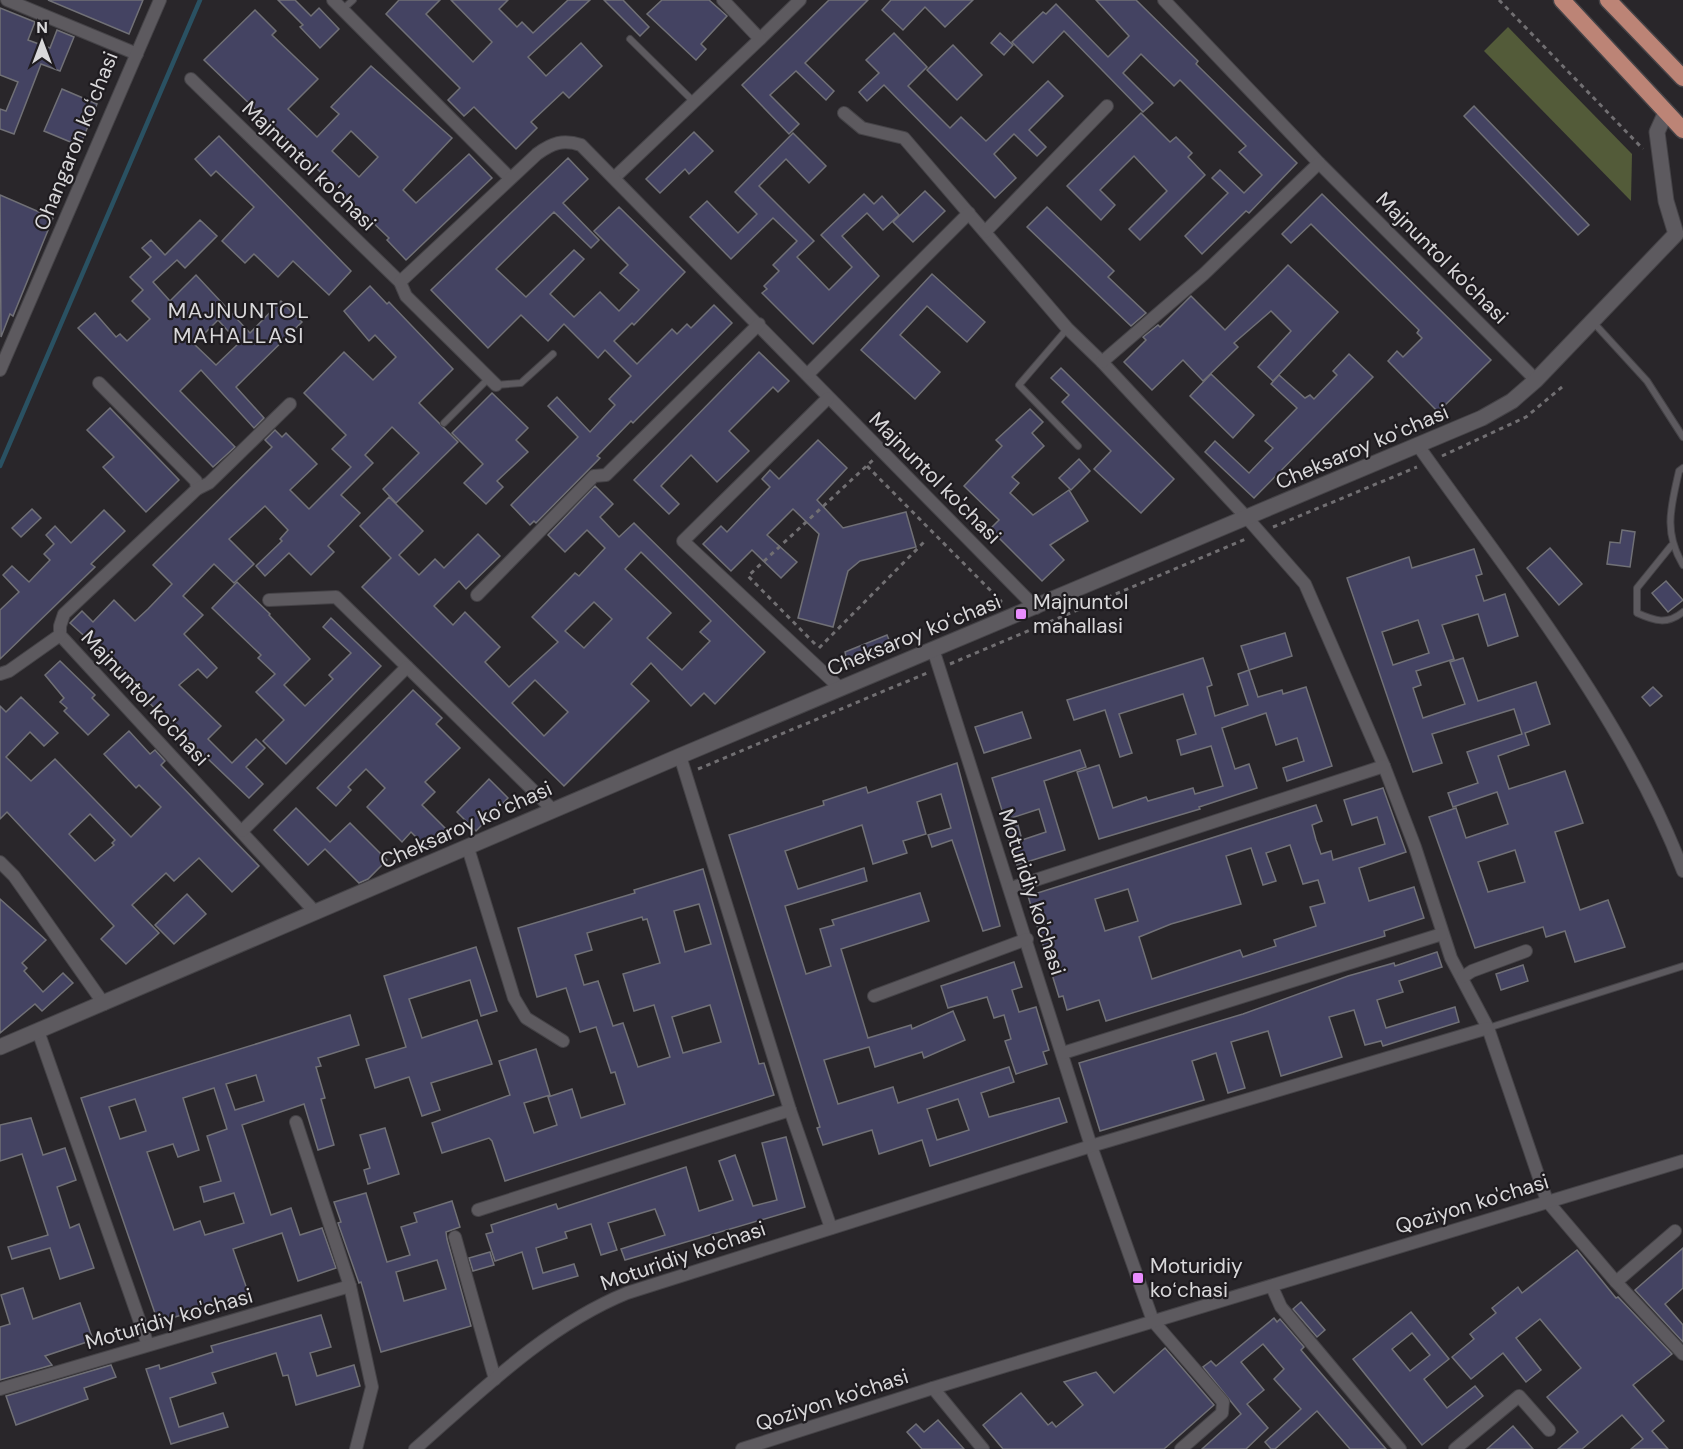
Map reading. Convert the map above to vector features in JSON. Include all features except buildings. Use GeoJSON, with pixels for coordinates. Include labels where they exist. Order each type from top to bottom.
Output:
{"type":"FeatureCollection","features":[{"type":"Feature","properties":{"kind":"highway"},"geometry":{"type":"LineString","coordinates":[[1562,0],[1683,130]]}},
{"type":"Feature","properties":{"kind":"highway"},"geometry":{"type":"LineString","coordinates":[[1608,0],[1683,78]]}},
{"type":"Feature","properties":{"kind":"street","name":"Ohangaron koʻchasi"},"geometry":{"type":"LineString","coordinates":[[0,370],[137,54],[7,0]]}},
{"type":"Feature","properties":{"kind":"street"},"geometry":{"type":"LineString","coordinates":[[137,54],[160,0]]}},
{"type":"Feature","properties":{"kind":"street"},"geometry":{"type":"LineString","coordinates":[[333,0],[509,177]]}},
{"type":"Feature","properties":{"kind":"street"},"geometry":{"type":"LineString","coordinates":[[723,0],[760,39]]}},
{"type":"Feature","properties":{"kind":"street"},"geometry":{"type":"LineString","coordinates":[[615,177],[800,0]]}},
{"type":"Feature","properties":{"kind":"street","name":"Majnuntol ko'chasi"},"geometry":{"type":"LineString","coordinates":[[1164,0],[1319,163],[1536,380]]}},
{"type":"Feature","properties":{"kind":"street","name":"Majnuntol ko'chasi"},"geometry":{"type":"LineString","coordinates":[[191,79],[400,282],[406,296],[492,381]]}},
{"type":"Feature","properties":{"kind":"street"},"geometry":{"type":"LineString","coordinates":[[985,232],[1107,106]]}},
{"type":"Feature","properties":{"kind":"street","name":"Cheksaroy koʻchasi"},"geometry":{"type":"LineString","coordinates":[[0,1047],[840,688],[1248,519],[1482,418],[1512,401],[1536,380],[1680,237],[1666,201],[1657,132],[1666,112]]}},
{"type":"Feature","properties":{"kind":"street"},"geometry":{"type":"LineString","coordinates":[[844,113],[862,128],[904,138],[1068,328],[1248,519],[1305,584],[1384,766],[1415,848],[1451,958],[1488,1028],[1547,1201],[1616,1282],[1683,1354]]}},
{"type":"Feature","properties":{"kind":"street","name":"Majnuntol ko'chasi"},"geometry":{"type":"LineString","coordinates":[[400,282],[509,177],[551,144],[568,141],[581,145],[615,177],[808,374],[828,398],[1036,608]]}},
{"type":"Feature","properties":{"kind":"street"},"geometry":{"type":"LineString","coordinates":[[1102,362],[1204,274],[1319,163]]}},
{"type":"Feature","properties":{"kind":"street"},"geometry":{"type":"LineString","coordinates":[[808,374],[969,213]]}},
{"type":"Feature","properties":{"kind":"street"},"geometry":{"type":"LineString","coordinates":[[477,595],[594,476],[606,475],[759,324]]}},
{"type":"Feature","properties":{"kind":"street"},"geometry":{"type":"LineString","coordinates":[[99,383],[196,481],[197,489]]}},
{"type":"Feature","properties":{"kind":"street"},"geometry":{"type":"LineString","coordinates":[[828,398],[683,542],[840,688]]}},
{"type":"Feature","properties":{"kind":"street","name":"Majnuntol ko'chasi"},"geometry":{"type":"LineString","coordinates":[[291,404],[209,483],[197,489],[64,614],[60,635],[316,913]]}},
{"type":"Feature","properties":{"kind":"street"},"geometry":{"type":"LineString","coordinates":[[1419,447],[1590,689],[1663,817],[1683,871]]}},
{"type":"Feature","properties":{"kind":"street"},"geometry":{"type":"LineString","coordinates":[[268,600],[336,597],[553,810]]}},
{"type":"Feature","properties":{"kind":"street"},"geometry":{"type":"LineString","coordinates":[[0,674],[9,671],[60,635]]}},
{"type":"Feature","properties":{"kind":"street","name":"Moturidiy ko'chasi"},"geometry":{"type":"LineString","coordinates":[[933,650],[1011,888],[1091,1146],[1153,1321]]}},
{"type":"Feature","properties":{"kind":"street"},"geometry":{"type":"LineString","coordinates":[[242,831],[407,667]]}},
{"type":"Feature","properties":{"kind":"street"},"geometry":{"type":"LineString","coordinates":[[680,756],[790,1110],[831,1228]]}},
{"type":"Feature","properties":{"kind":"street"},"geometry":{"type":"LineString","coordinates":[[1011,888],[1384,766]]}},
{"type":"Feature","properties":{"kind":"street"},"geometry":{"type":"LineString","coordinates":[[468,848],[514,998],[526,1018],[562,1041]]}},
{"type":"Feature","properties":{"kind":"street"},"geometry":{"type":"LineString","coordinates":[[0,862],[14,876],[104,1004]]}},
{"type":"Feature","properties":{"kind":"street"},"geometry":{"type":"LineString","coordinates":[[1063,1053],[1442,934]]}},
{"type":"Feature","properties":{"kind":"street"},"geometry":{"type":"LineString","coordinates":[[874,996],[1027,939]]}},
{"type":"Feature","properties":{"kind":"street"},"geometry":{"type":"LineString","coordinates":[[1463,977],[1472,970],[1526,951]]}},
{"type":"Feature","properties":{"kind":"street","name":"Moturidiy ko'chasi"},"geometry":{"type":"LineString","coordinates":[[414,1449],[495,1379],[593,1307],[627,1293],[1091,1146],[1488,1028]]}},
{"type":"Feature","properties":{"kind":"street"},"geometry":{"type":"LineString","coordinates":[[38,1031],[148,1346]]}},
{"type":"Feature","properties":{"kind":"street"},"geometry":{"type":"LineString","coordinates":[[478,1210],[790,1110]]}},
{"type":"Feature","properties":{"kind":"street"},"geometry":{"type":"LineString","coordinates":[[296,1122],[350,1286],[372,1387],[356,1449]]}},
{"type":"Feature","properties":{"kind":"street","name":"Qoziyon ko'chasi"},"geometry":{"type":"LineString","coordinates":[[742,1449],[933,1388],[1683,1161]]}},
{"type":"Feature","properties":{"kind":"street"},"geometry":{"type":"LineString","coordinates":[[1616,1282],[1675,1231]]}},
{"type":"Feature","properties":{"kind":"street"},"geometry":{"type":"LineString","coordinates":[[455,1237],[495,1379]]}},
{"type":"Feature","properties":{"kind":"street","name":"Moturidiy ko'chasi"},"geometry":{"type":"LineString","coordinates":[[0,1389],[350,1286]]}},
{"type":"Feature","properties":{"kind":"street"},"geometry":{"type":"LineString","coordinates":[[1272,1287],[1281,1307],[1400,1449]]}},
{"type":"Feature","properties":{"kind":"street"},"geometry":{"type":"LineString","coordinates":[[1153,1321],[1225,1408],[1181,1449]]}},
{"type":"Feature","properties":{"kind":"street","name":"Qoziyon ko'chasi"},"geometry":{"type":"LineString","coordinates":[[933,1388],[983,1449]]}},
{"type":"Feature","properties":{"kind":"street"},"geometry":{"type":"LineString","coordinates":[[1455,1449],[1519,1396],[1549,1430]]}},
{"type":"Feature","properties":{"kind":"lane"},"geometry":{"type":"LineString","coordinates":[[342,10],[353,0]]}},
{"type":"Feature","properties":{"kind":"lane"},"geometry":{"type":"LineString","coordinates":[[630,39],[693,101]]}},
{"type":"Feature","properties":{"kind":"lane"},"geometry":{"type":"LineString","coordinates":[[1592,322],[1647,381],[1683,437]]}},
{"type":"Feature","properties":{"kind":"lane"},"geometry":{"type":"LineString","coordinates":[[1068,328],[1019,385],[1078,446]]}},
{"type":"Feature","properties":{"kind":"lane"},"geometry":{"type":"LineString","coordinates":[[444,423],[492,381],[521,383],[553,354]]}},
{"type":"Feature","properties":{"kind":"lane"},"geometry":{"type":"LineString","coordinates":[[1683,468],[1679,471],[1670,511],[1671,546],[1683,564]]}},
{"type":"Feature","properties":{"kind":"lane"},"geometry":{"type":"LineString","coordinates":[[1671,546],[1637,588],[1637,614],[1655,621],[1672,621],[1683,612]]}},
{"type":"Feature","properties":{"kind":"lane"},"geometry":{"type":"LineString","coordinates":[[1488,1028],[1683,966]]}},
{"type":"Feature","properties":{"kind":"path"},"geometry":{"type":"LineString","coordinates":[[1499,0],[1643,147],[1645,158]]}},
{"type":"Feature","properties":{"kind":"path"},"geometry":{"type":"LineString","coordinates":[[685,774],[1429,462],[1526,417],[1562,387]]}},
{"type":"Feature","properties":{"kind":"path"},"geometry":{"type":"LineString","coordinates":[[827,656],[748,576],[881,452]]}},
{"type":"Feature","properties":{"kind":"path"},"geometry":{"type":"LineString","coordinates":[[867,466],[1001,601],[998,610]]}},
{"type":"Feature","properties":{"kind":"path"},"geometry":{"type":"LineString","coordinates":[[819,648],[926,540]]}},
{"type":"Feature","properties":{"kind":"green space"},"geometry":{"type":"Polygon","coordinates":[[[1508,27],[1632,154],[1631,201],[1484,51],[1508,27]]]}},
{"type":"Feature","properties":{"kind":"waterway"},"geometry":{"type":"LineString","coordinates":[[0,466],[200,0]]}},
{"type":"Feature","properties":{"kind":"place","name":"Majnuntol mahallasi"},"geometry":{"type":"Point","coordinates":[1021,614]}},
{"type":"Feature","properties":{"kind":"place","name":"Moturidiy koʻchasi"},"geometry":{"type":"Point","coordinates":[1138,1278]}},
{"type":"Feature","properties":{"kind":"district","name":"MAJNUNTOL MAHALLASI"},"geometry":{"type":"Point","coordinates":[239,322]}}]}
